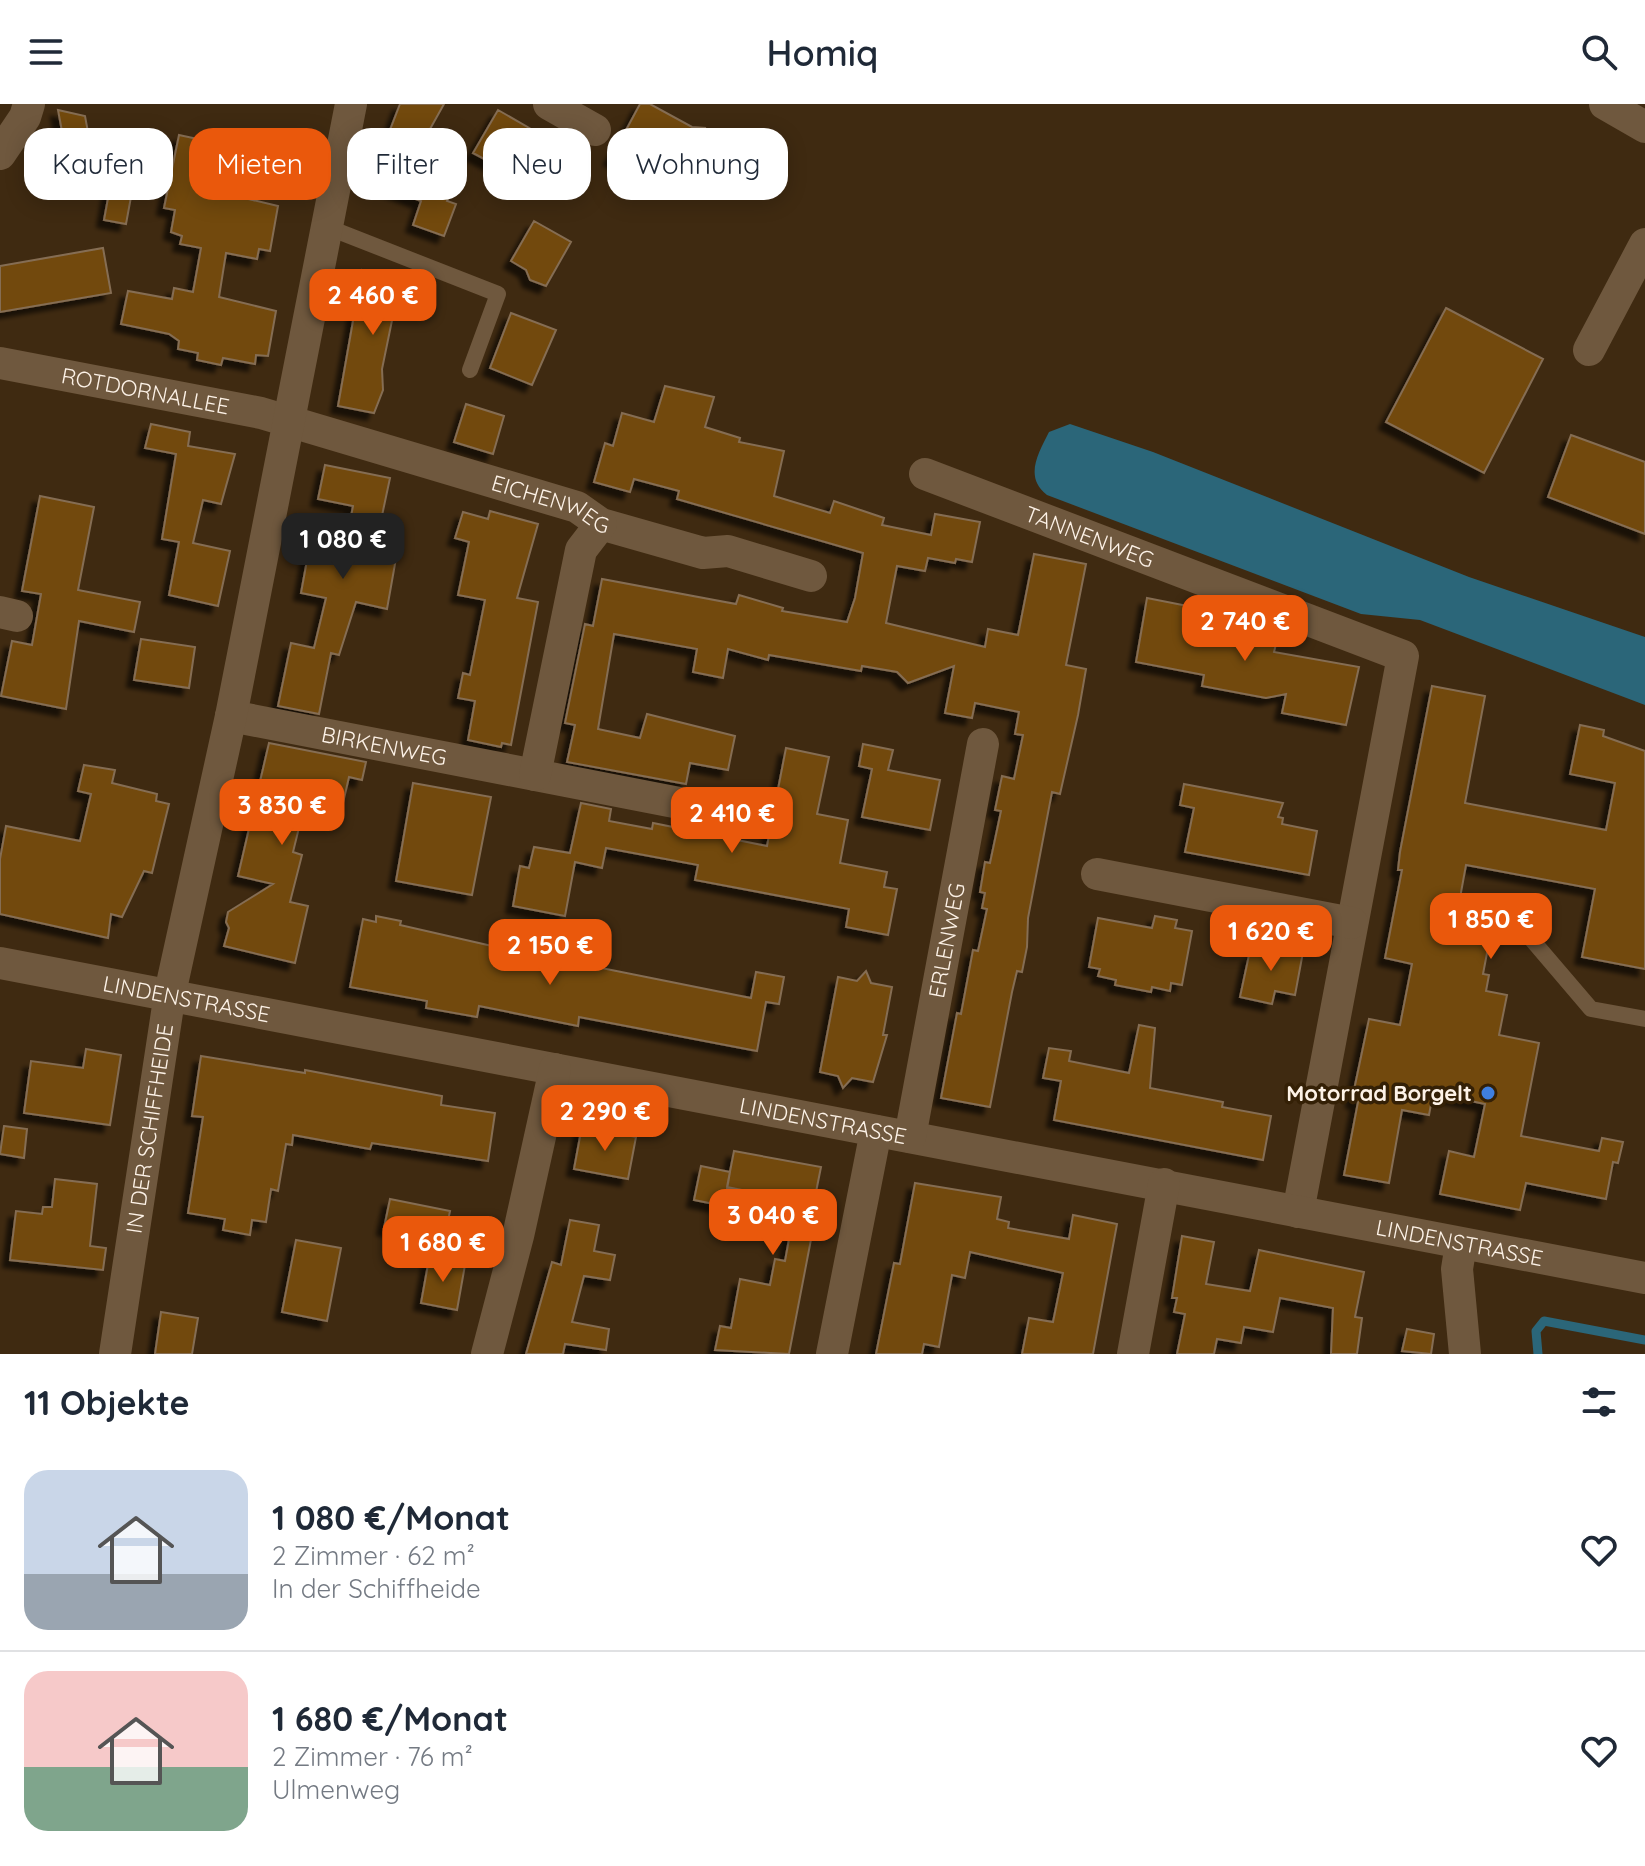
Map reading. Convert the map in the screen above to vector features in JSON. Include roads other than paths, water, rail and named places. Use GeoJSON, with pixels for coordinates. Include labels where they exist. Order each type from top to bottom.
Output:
{"type":"FeatureCollection","features":[{"type":"Feature","properties":{"kind":"street"},"geometry":{"type":"LineString","coordinates":[[0,154],[25,117],[29,104]]}},
{"type":"Feature","properties":{"kind":"street","name":"IN DER SCHIFFHEIDE"},"geometry":{"type":"LineString","coordinates":[[115,1354],[170,993],[231,716],[351,104]]}},
{"type":"Feature","properties":{"kind":"street"},"geometry":{"type":"LineString","coordinates":[[549,104],[595,130]]}},
{"type":"Feature","properties":{"kind":"street"},"geometry":{"type":"LineString","coordinates":[[1605,104],[1645,127]]}},
{"type":"Feature","properties":{"kind":"street"},"geometry":{"type":"LineString","coordinates":[[1589,350],[1645,244]]}},
{"type":"Feature","properties":{"kind":"street","name":"ROTDORNALLEE"},"geometry":{"type":"LineString","coordinates":[[0,363],[261,413],[290,423]]}},
{"type":"Feature","properties":{"kind":"street","name":"EICHENWEG"},"geometry":{"type":"LineString","coordinates":[[290,423],[577,507],[601,524],[703,553],[728,551],[811,576]]}},
{"type":"Feature","properties":{"kind":"street","name":"TANNENWEG"},"geometry":{"type":"LineString","coordinates":[[925,474],[1403,656],[1298,1212]]}},
{"type":"Feature","properties":{"kind":"street"},"geometry":{"type":"LineString","coordinates":[[535,775],[581,550],[601,524]]}},
{"type":"Feature","properties":{"kind":"street","name":"BIRKENWEG"},"geometry":{"type":"LineString","coordinates":[[231,716],[705,808]]}},
{"type":"Feature","properties":{"kind":"street","name":"ERLENWEG"},"geometry":{"type":"LineString","coordinates":[[910,1137],[983,744]]}},
{"type":"Feature","properties":{"kind":"street"},"geometry":{"type":"LineString","coordinates":[[1097,874],[1352,923]]}},
{"type":"Feature","properties":{"kind":"street","name":"LINDENSTRASSE"},"geometry":{"type":"LineString","coordinates":[[0,963],[170,993],[1645,1278]]}},
{"type":"Feature","properties":{"kind":"street"},"geometry":{"type":"LineString","coordinates":[[487,1354],[518,1236],[555,1069]]}},
{"type":"Feature","properties":{"kind":"street"},"geometry":{"type":"LineString","coordinates":[[832,1354],[876,1131]]}},
{"type":"Feature","properties":{"kind":"street"},"geometry":{"type":"LineString","coordinates":[[1133,1354],[1164,1184]]}},
{"type":"Feature","properties":{"kind":"street"},"geometry":{"type":"LineString","coordinates":[[1461,1244],[1457,1269],[1465,1354]]}},
{"type":"Feature","properties":{"kind":"lane"},"geometry":{"type":"LineString","coordinates":[[327,227],[498,294],[470,370]]}},
{"type":"Feature","properties":{"kind":"lane"},"geometry":{"type":"LineString","coordinates":[[1459,909],[1515,920],[1591,1009],[1645,1019]]}},
{"type":"Feature","properties":{"kind":"water"},"geometry":{"type":"Polygon","coordinates":[[[1070,424],[1153,452],[1469,577],[1645,637],[1645,705],[1420,620],[1361,614],[1047,495],[1036,481],[1037,457],[1049,432],[1070,424]]]}},
{"type":"Feature","properties":{"kind":"waterway"},"geometry":{"type":"LineString","coordinates":[[1538,1354],[1536,1331],[1544,1321],[1645,1340]]}},
{"type":"Feature","properties":{"kind":"place","name":"Motorrad Borgelt"},"geometry":{"type":"Point","coordinates":[1488,1093]}}]}
